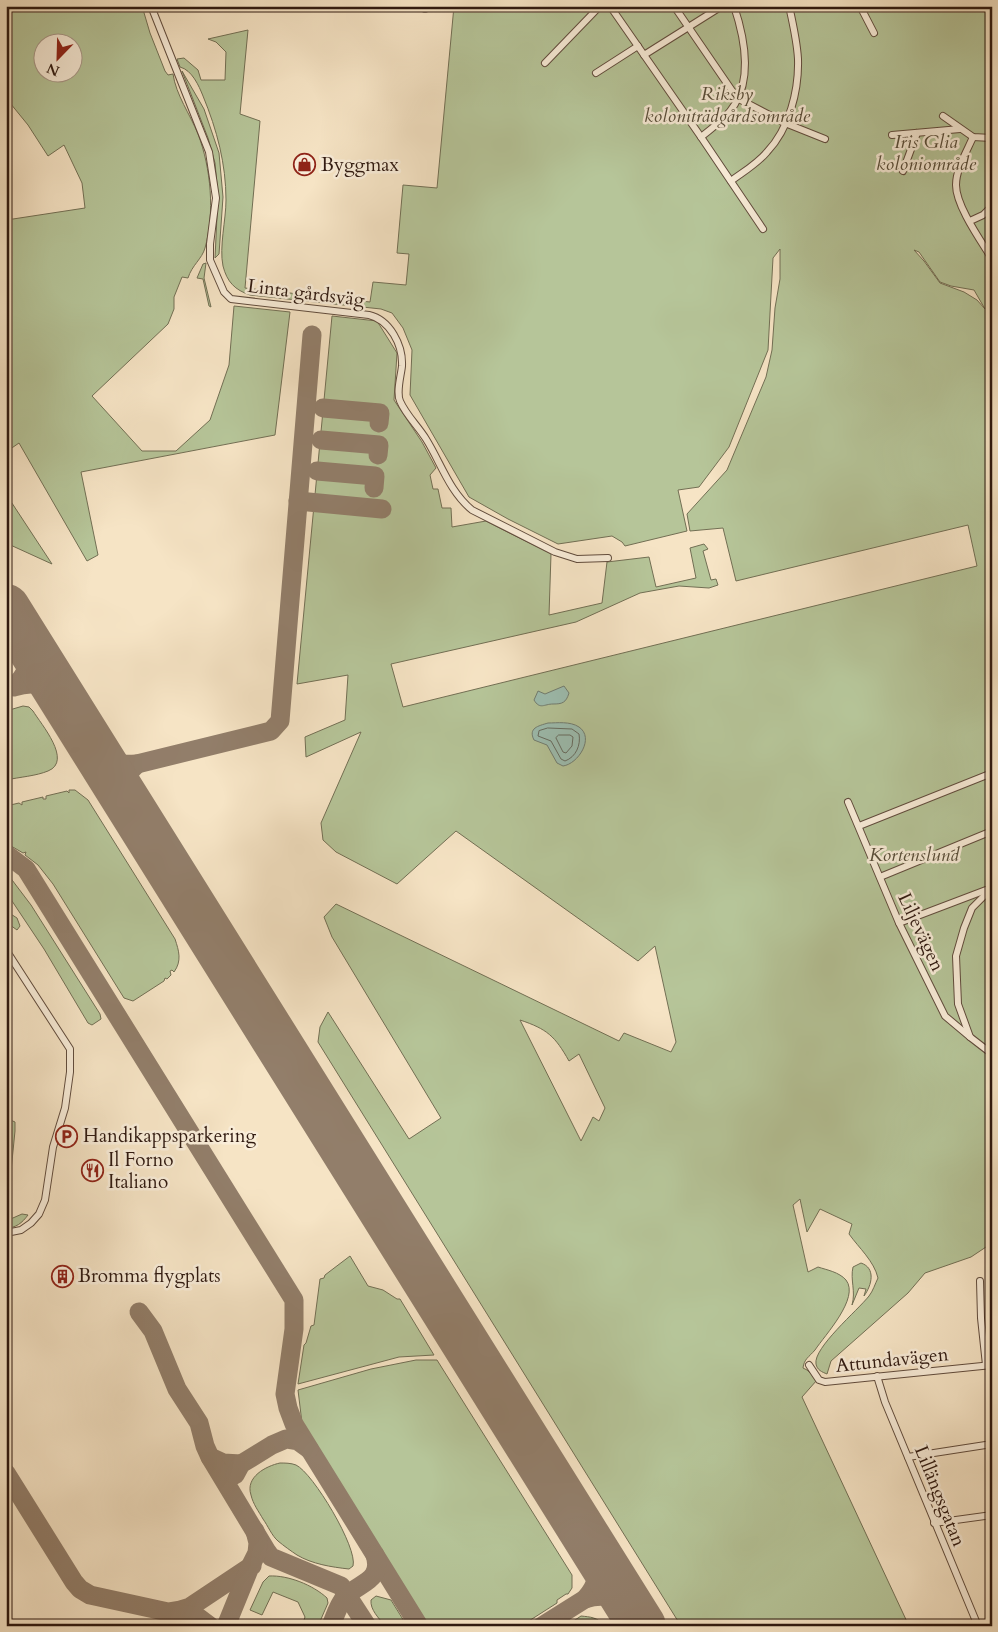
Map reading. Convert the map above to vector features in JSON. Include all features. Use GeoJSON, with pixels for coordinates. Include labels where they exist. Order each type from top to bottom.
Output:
{"type":"FeatureCollection","features":[{"type":"Feature","properties":{"kind":"street","name":"Linta gårdsväg"},"geometry":{"type":"LineString","coordinates":[[152,6],[209,152],[216,198],[210,244],[210,260],[224,292],[232,299],[369,315],[383,320],[400,349],[402,364],[398,398],[426,440],[463,503],[472,510],[555,552],[577,558],[608,558]]}},
{"type":"Feature","properties":{"kind":"street"},"geometry":{"type":"LineString","coordinates":[[545,63],[600,6]]}},
{"type":"Feature","properties":{"kind":"street"},"geometry":{"type":"LineString","coordinates":[[610,6],[763,229]]}},
{"type":"Feature","properties":{"kind":"street"},"geometry":{"type":"LineString","coordinates":[[674,6],[737,98],[785,123],[825,139]]}},
{"type":"Feature","properties":{"kind":"street"},"geometry":{"type":"LineString","coordinates":[[644,55],[722,6]]}},
{"type":"Feature","properties":{"kind":"street"},"geometry":{"type":"LineString","coordinates":[[701,137],[723,119],[734,104],[742,87],[744,42],[734,6]]}},
{"type":"Feature","properties":{"kind":"street"},"geometry":{"type":"LineString","coordinates":[[731,181],[766,154],[780,135],[794,97],[798,73],[797,43],[789,6]]}},
{"type":"Feature","properties":{"kind":"street"},"geometry":{"type":"LineString","coordinates":[[860,6],[874,33]]}},
{"type":"Feature","properties":{"kind":"street"},"geometry":{"type":"LineString","coordinates":[[596,74],[638,46]]}},
{"type":"Feature","properties":{"kind":"street"},"geometry":{"type":"LineString","coordinates":[[943,116],[973,137],[992,138]]}},
{"type":"Feature","properties":{"kind":"street"},"geometry":{"type":"LineString","coordinates":[[892,135],[960,129]]}},
{"type":"Feature","properties":{"kind":"street"},"geometry":{"type":"LineString","coordinates":[[903,171],[917,133]]}},
{"type":"Feature","properties":{"kind":"street"},"geometry":{"type":"LineString","coordinates":[[973,137],[957,174],[958,199],[992,259]]}},
{"type":"Feature","properties":{"kind":"street"},"geometry":{"type":"LineString","coordinates":[[970,221],[983,215],[992,206]]}},
{"type":"Feature","properties":{"kind":"street"},"geometry":{"type":"LineString","coordinates":[[859,826],[991,774]]}},
{"type":"Feature","properties":{"kind":"street","name":"Liljevägen"},"geometry":{"type":"LineString","coordinates":[[848,802],[899,923],[945,1016],[992,1054]]}},
{"type":"Feature","properties":{"kind":"street"},"geometry":{"type":"LineString","coordinates":[[880,877],[992,831]]}},
{"type":"Feature","properties":{"kind":"street"},"geometry":{"type":"LineString","coordinates":[[899,923],[991,888]]}},
{"type":"Feature","properties":{"kind":"street"},"geometry":{"type":"LineString","coordinates":[[970,1037],[958,1004],[956,956],[972,908],[991,888]]}},
{"type":"Feature","properties":{"kind":"street"},"geometry":{"type":"LineString","coordinates":[[6,950],[70,1049],[70,1072],[65,1108],[53,1147],[45,1200],[31,1223],[21,1230],[6,1233]]}},
{"type":"Feature","properties":{"kind":"street","name":"Attundavägen"},"geometry":{"type":"LineString","coordinates":[[809,1365],[819,1380],[825,1382],[989,1365],[981,1318],[980,1281]]}},
{"type":"Feature","properties":{"kind":"street","name":"Lillängsgatan"},"geometry":{"type":"LineString","coordinates":[[877,1376],[884,1402],[978,1626]]}},
{"type":"Feature","properties":{"kind":"street"},"geometry":{"type":"LineString","coordinates":[[908,1457],[992,1444]]}},
{"type":"Feature","properties":{"kind":"street"},"geometry":{"type":"LineString","coordinates":[[934,1523],[992,1515]]}},
{"type":"Feature","properties":{"kind":"green space"},"geometry":{"type":"Polygon","coordinates":[[[6,6],[142,6],[165,71],[168,75],[173,74],[180,97],[198,134],[209,176],[211,206],[204,252],[188,278],[182,277],[174,297],[174,309],[168,324],[92,396],[142,451],[176,451],[210,420],[229,365],[234,306],[290,312],[275,435],[81,472],[98,555],[87,561],[19,443],[6,452],[6,219],[85,208],[82,183],[64,145],[48,156],[28,125],[6,98],[6,6]]]}},
{"type":"Feature","properties":{"kind":"green space"},"geometry":{"type":"Polygon","coordinates":[[[454,6],[992,6],[992,320],[989,318],[992,322],[992,1243],[971,1257],[925,1273],[908,1293],[831,1361],[827,1374],[817,1368],[816,1364],[821,1349],[837,1329],[869,1296],[878,1278],[870,1260],[849,1234],[852,1224],[820,1209],[807,1232],[800,1199],[793,1205],[808,1272],[818,1267],[833,1272],[846,1280],[849,1288],[845,1306],[840,1316],[804,1362],[803,1368],[817,1380],[802,1397],[909,1626],[681,1626],[318,1042],[320,1027],[328,1012],[409,1139],[441,1118],[332,937],[324,917],[336,904],[619,1041],[624,1033],[671,1052],[676,1042],[655,946],[638,961],[456,831],[397,884],[336,852],[323,840],[321,823],[361,732],[306,757],[305,737],[345,720],[348,675],[297,684],[332,316],[377,321],[397,353],[394,400],[422,442],[436,468],[430,475],[433,489],[438,489],[442,508],[451,508],[452,527],[486,521],[551,554],[549,615],[602,603],[607,562],[649,557],[656,587],[696,578],[690,548],[704,544],[708,549],[703,551],[711,580],[716,579],[718,585],[709,588],[679,586],[640,593],[576,622],[391,664],[403,707],[977,566],[968,525],[736,581],[723,528],[690,531],[687,514],[727,470],[766,377],[772,350],[775,308],[780,279],[780,249],[773,258],[768,350],[729,447],[699,487],[678,490],[687,531],[625,546],[612,536],[558,544],[469,497],[410,395],[412,350],[403,328],[392,313],[381,309],[250,295],[240,291],[229,281],[222,259],[226,187],[220,147],[199,88],[188,71],[180,67],[177,59],[184,58],[198,70],[201,80],[225,80],[226,52],[216,42],[208,39],[248,30],[240,114],[260,121],[245,288],[370,302],[373,282],[406,285],[409,254],[397,253],[403,185],[437,188],[454,6]],[[914,250],[940,283],[964,292],[977,300],[985,309],[974,290],[940,282],[919,252],[914,250]],[[520,1020],[581,1141],[593,1117],[599,1121],[605,1108],[579,1054],[569,1061],[549,1034],[520,1020]]]}},
{"type":"Feature","properties":{"kind":"green space"},"geometry":{"type":"Polygon","coordinates":[[[182,71],[204,109],[219,153],[223,197],[219,254],[215,258],[218,195],[215,163],[208,138],[182,71]]]}},
{"type":"Feature","properties":{"kind":"green space"},"geometry":{"type":"Polygon","coordinates":[[[206,263],[204,278],[211,307],[209,306],[203,279],[197,278],[203,264],[206,263]]]}},
{"type":"Feature","properties":{"kind":"green space"},"geometry":{"type":"Polygon","coordinates":[[[6,494],[52,564],[6,543],[6,494]]]}},
{"type":"Feature","properties":{"kind":"green space"},"geometry":{"type":"Polygon","coordinates":[[[23,706],[29,707],[33,711],[48,733],[53,742],[57,759],[55,766],[48,771],[6,780],[6,711],[23,706]]]}},
{"type":"Feature","properties":{"kind":"green space"},"geometry":{"type":"Polygon","coordinates":[[[69,790],[75,790],[88,800],[175,939],[179,952],[177,968],[174,972],[170,971],[171,975],[167,979],[165,978],[164,981],[133,1001],[124,998],[53,884],[38,865],[25,855],[26,852],[23,853],[6,843],[6,806],[19,803],[22,805],[22,802],[43,797],[43,799],[46,799],[46,796],[67,791],[69,793],[69,790]]]}},
{"type":"Feature","properties":{"kind":"green space"},"geometry":{"type":"Polygon","coordinates":[[[6,872],[31,905],[100,1014],[101,1019],[92,1025],[88,1023],[44,949],[6,892],[6,872]]]}},
{"type":"Feature","properties":{"kind":"green space"},"geometry":{"type":"Polygon","coordinates":[[[6,911],[17,918],[20,926],[17,930],[6,922],[6,911]]]}},
{"type":"Feature","properties":{"kind":"green space"},"geometry":{"type":"Polygon","coordinates":[[[6,1118],[15,1122],[11,1171],[6,1170],[6,1118]]]}},
{"type":"Feature","properties":{"kind":"green space"},"geometry":{"type":"Polygon","coordinates":[[[22,1214],[28,1215],[13,1227],[6,1228],[6,1221],[22,1214]]]}},
{"type":"Feature","properties":{"kind":"green space"},"geometry":{"type":"Polygon","coordinates":[[[350,1256],[368,1286],[383,1290],[400,1299],[434,1355],[399,1357],[298,1384],[304,1345],[311,1326],[314,1325],[320,1279],[324,1278],[325,1275],[350,1256]]]}},
{"type":"Feature","properties":{"kind":"green space"},"geometry":{"type":"Polygon","coordinates":[[[861,1263],[869,1269],[871,1282],[864,1296],[866,1289],[859,1288],[852,1305],[853,1267],[861,1263]]]}},
{"type":"Feature","properties":{"kind":"green space"},"geometry":{"type":"Polygon","coordinates":[[[416,1360],[437,1360],[572,1575],[572,1588],[568,1594],[521,1626],[429,1626],[302,1423],[298,1390],[371,1369],[416,1360]]]}},
{"type":"Feature","properties":{"kind":"green space"},"geometry":{"type":"Polygon","coordinates":[[[280,1463],[296,1465],[304,1471],[323,1496],[349,1544],[353,1557],[353,1566],[349,1569],[309,1561],[280,1543],[272,1534],[255,1505],[250,1489],[251,1483],[258,1473],[280,1463]]]}},
{"type":"Feature","properties":{"kind":"green space"},"geometry":{"type":"Polygon","coordinates":[[[269,1576],[284,1577],[300,1582],[315,1589],[327,1598],[328,1603],[318,1626],[302,1626],[305,1617],[298,1602],[273,1592],[262,1615],[250,1610],[263,1582],[269,1576]]]}},
{"type":"Feature","properties":{"kind":"green space"},"geometry":{"type":"Polygon","coordinates":[[[376,1596],[391,1600],[407,1626],[385,1626],[375,1614],[371,1604],[371,1600],[376,1596]]]}},
{"type":"Feature","properties":{"kind":"green space"},"geometry":{"type":"Polygon","coordinates":[[[581,1616],[596,1619],[604,1626],[566,1626],[581,1616]]]}},
{"type":"Feature","properties":{"kind":"water"},"geometry":{"type":"Polygon","coordinates":[[[564,686],[569,693],[566,699],[559,704],[540,706],[534,700],[538,691],[545,694],[564,686]]]}},
{"type":"Feature","properties":{"kind":"water"},"geometry":{"type":"Polygon","coordinates":[[[548,723],[572,724],[584,732],[585,744],[583,750],[569,764],[563,766],[557,763],[547,745],[534,740],[532,736],[533,730],[548,723]]]}},
{"type":"Feature","properties":{"kind":"taxiway"},"geometry":{"type":"LineString","coordinates":[[137,764],[271,731],[280,721],[312,335]]}},
{"type":"Feature","properties":{"kind":"taxiway"},"geometry":{"type":"LineString","coordinates":[[323,408],[380,413],[379,423]]}},
{"type":"Feature","properties":{"kind":"taxiway"},"geometry":{"type":"LineString","coordinates":[[321,440],[379,445],[378,455]]}},
{"type":"Feature","properties":{"kind":"taxiway"},"geometry":{"type":"LineString","coordinates":[[317,471],[375,476],[374,488]]}},
{"type":"Feature","properties":{"kind":"taxiway"},"geometry":{"type":"LineString","coordinates":[[298,501],[382,509]]}},
{"type":"Feature","properties":{"kind":"taxiway"},"geometry":{"type":"LineString","coordinates":[[29,644],[27,668],[14,687],[38,684],[60,694]]}},
{"type":"Feature","properties":{"kind":"taxiway"},"geometry":{"type":"LineString","coordinates":[[96,751],[115,763],[137,764],[124,781],[123,790],[127,802]]}},
{"type":"Feature","properties":{"kind":"taxiway"},"geometry":{"type":"LineString","coordinates":[[6,854],[26,869],[294,1300],[294,1329],[285,1394],[294,1424],[419,1626]]}},
{"type":"Feature","properties":{"kind":"taxiway"},"geometry":{"type":"LineString","coordinates":[[139,1312],[153,1331],[177,1389],[199,1423],[210,1457],[223,1463],[241,1464]]}},
{"type":"Feature","properties":{"kind":"taxiway"},"geometry":{"type":"LineString","coordinates":[[235,1475],[241,1464],[272,1445],[286,1439],[298,1441],[309,1449]]}},
{"type":"Feature","properties":{"kind":"taxiway"},"geometry":{"type":"LineString","coordinates":[[210,1457],[271,1557],[341,1586],[367,1626]]}},
{"type":"Feature","properties":{"kind":"taxiway"},"geometry":{"type":"LineString","coordinates":[[6,1473],[74,1582],[80,1589],[90,1595],[168,1612],[190,1607],[250,1567],[257,1553],[258,1543],[255,1531]]}},
{"type":"Feature","properties":{"kind":"taxiway"},"geometry":{"type":"LineString","coordinates":[[542,1626],[585,1599],[590,1593],[597,1577],[596,1552]]}},
{"type":"Feature","properties":{"kind":"taxiway"},"geometry":{"type":"LineString","coordinates":[[331,1626],[345,1597],[373,1576],[377,1564],[375,1555]]}},
{"type":"Feature","properties":{"kind":"taxiway"},"geometry":{"type":"LineString","coordinates":[[226,1626],[252,1566]]}},
{"type":"Feature","properties":{"kind":"taxiway"},"geometry":{"type":"LineString","coordinates":[[585,1599],[598,1596],[610,1597],[632,1610]]}},
{"type":"Feature","properties":{"kind":"taxiway"},"geometry":{"type":"LineString","coordinates":[[172,1612],[198,1617],[210,1626]]}},
{"type":"Feature","properties":{"kind":"runway"},"geometry":{"type":"LineString","coordinates":[[6,608],[642,1626]]}},
{"type":"Feature","properties":{"kind":"place","name":"Byggmax"},"geometry":{"type":"Point","coordinates":[305,165]}},
{"type":"Feature","properties":{"kind":"place","name":"Handikappsparkering"},"geometry":{"type":"Point","coordinates":[67,1136]}},
{"type":"Feature","properties":{"kind":"place","name":"Il Forno Italiano"},"geometry":{"type":"Point","coordinates":[92,1171]}},
{"type":"Feature","properties":{"kind":"place","name":"Bromma flygplats"},"geometry":{"type":"Point","coordinates":[62,1276]}},
{"type":"Feature","properties":{"kind":"park label","name":"Riksby koloniträdgårdsområde"},"geometry":{"type":"Point","coordinates":[727,105]}},
{"type":"Feature","properties":{"kind":"park label","name":"Iris Glia koloniområde"},"geometry":{"type":"Point","coordinates":[926,153]}},
{"type":"Feature","properties":{"kind":"park label","name":"Kortenslund"},"geometry":{"type":"Point","coordinates":[914,855]}}]}
